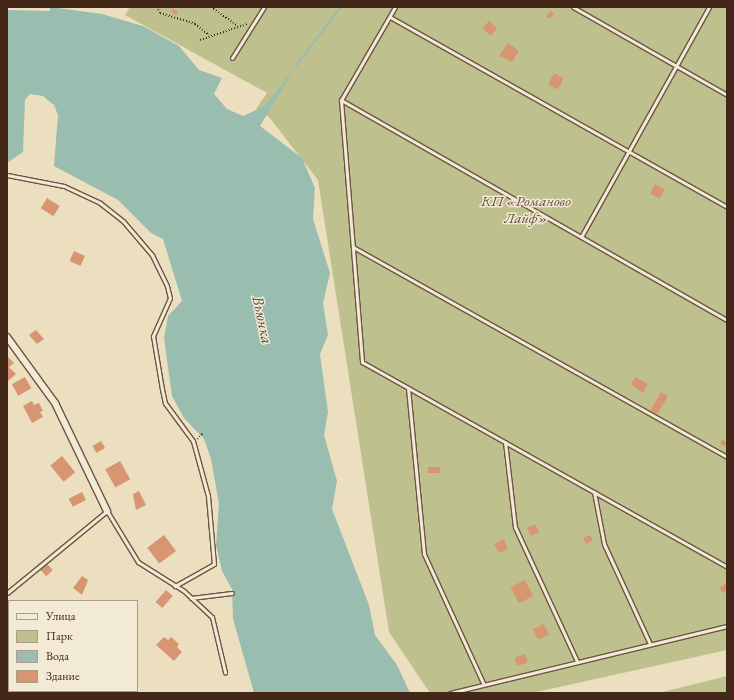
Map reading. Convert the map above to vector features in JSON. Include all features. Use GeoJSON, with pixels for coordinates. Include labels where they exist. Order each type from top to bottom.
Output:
{"type":"FeatureCollection","features":[{"type":"Feature","properties":{"kind":"street"},"geometry":{"type":"LineString","coordinates":[[7,337],[55,402],[107,511]]}},
{"type":"Feature","properties":{"kind":"lane"},"geometry":{"type":"LineString","coordinates":[[232,58],[264,7]]}},
{"type":"Feature","properties":{"kind":"lane"},"geometry":{"type":"LineString","coordinates":[[395,7],[341,100],[362,362],[727,567]]}},
{"type":"Feature","properties":{"kind":"lane"},"geometry":{"type":"LineString","coordinates":[[573,7],[727,95]]}},
{"type":"Feature","properties":{"kind":"lane"},"geometry":{"type":"LineString","coordinates":[[581,237],[708,7]]}},
{"type":"Feature","properties":{"kind":"lane"},"geometry":{"type":"LineString","coordinates":[[390,16],[727,208]]}},
{"type":"Feature","properties":{"kind":"lane"},"geometry":{"type":"LineString","coordinates":[[341,100],[727,320]]}},
{"type":"Feature","properties":{"kind":"lane"},"geometry":{"type":"LineString","coordinates":[[7,174],[64,186],[100,203],[124,221],[152,255],[167,286],[170,298],[153,336],[165,403],[194,441],[208,496],[214,564],[175,586]]}},
{"type":"Feature","properties":{"kind":"lane"},"geometry":{"type":"LineString","coordinates":[[353,247],[727,457]]}},
{"type":"Feature","properties":{"kind":"lane"},"geometry":{"type":"LineString","coordinates":[[408,388],[424,554],[483,683]]}},
{"type":"Feature","properties":{"kind":"lane"},"geometry":{"type":"LineString","coordinates":[[505,442],[515,526],[577,661]]}},
{"type":"Feature","properties":{"kind":"lane"},"geometry":{"type":"LineString","coordinates":[[594,492],[604,544],[650,644]]}},
{"type":"Feature","properties":{"kind":"lane"},"geometry":{"type":"LineString","coordinates":[[7,593],[107,511],[138,562],[191,598],[214,621],[225,672]]}},
{"type":"Feature","properties":{"kind":"lane"},"geometry":{"type":"LineString","coordinates":[[191,598],[232,593]]}},
{"type":"Feature","properties":{"kind":"lane"},"geometry":{"type":"LineString","coordinates":[[450,693],[483,683],[727,626]]}},
{"type":"Feature","properties":{"kind":"path"},"geometry":{"type":"LineString","coordinates":[[157,7],[160,13],[195,24],[209,35]]}},
{"type":"Feature","properties":{"kind":"path"},"geometry":{"type":"LineString","coordinates":[[211,7],[237,25]]}},
{"type":"Feature","properties":{"kind":"path"},"geometry":{"type":"LineString","coordinates":[[200,40],[209,35],[237,25],[253,25]]}},
{"type":"Feature","properties":{"kind":"path"},"geometry":{"type":"LineString","coordinates":[[196,440],[204,433]]}},
{"type":"Feature","properties":{"kind":"green space","name":"КП «Романово Лайф»"},"geometry":{"type":"Polygon","coordinates":[[[130,7],[727,7],[727,650],[532,693],[430,693],[389,632],[318,180],[269,117],[256,109],[267,93],[125,15],[130,7]]]}},
{"type":"Feature","properties":{"kind":"green space"},"geometry":{"type":"Polygon","coordinates":[[[727,676],[727,693],[658,693],[727,676]]]}},
{"type":"Feature","properties":{"kind":"water","name":"Вьюнка"},"geometry":{"type":"Polygon","coordinates":[[[50,7],[102,14],[143,26],[179,46],[199,70],[222,78],[214,94],[227,109],[243,116],[265,106],[296,66],[260,126],[302,158],[315,188],[313,219],[330,273],[323,303],[328,335],[320,354],[328,412],[324,435],[337,481],[332,509],[369,605],[375,635],[397,665],[410,693],[254,693],[233,619],[232,589],[222,571],[216,545],[219,504],[211,459],[204,439],[184,418],[172,396],[164,338],[168,316],[182,301],[163,239],[151,233],[118,200],[54,166],[58,115],[54,105],[43,96],[30,94],[25,100],[23,152],[7,163],[7,10],[50,11],[50,7]]]}},
{"type":"Feature","properties":{"kind":"building"},"geometry":{"type":"Polygon","coordinates":[[[173,9],[178,12],[177,15],[171,12],[173,9]]]}},
{"type":"Feature","properties":{"kind":"building"},"geometry":{"type":"Polygon","coordinates":[[[550,11],[554,13],[550,19],[546,17],[550,11]]]}},
{"type":"Feature","properties":{"kind":"building"},"geometry":{"type":"Polygon","coordinates":[[[489,21],[497,28],[491,36],[482,29],[489,21]]]}},
{"type":"Feature","properties":{"kind":"building"},"geometry":{"type":"Polygon","coordinates":[[[508,43],[519,51],[512,62],[499,56],[508,43]]]}},
{"type":"Feature","properties":{"kind":"building"},"geometry":{"type":"Polygon","coordinates":[[[554,73],[564,78],[558,90],[548,85],[554,73]]]}},
{"type":"Feature","properties":{"kind":"building"},"geometry":{"type":"Polygon","coordinates":[[[655,184],[665,189],[660,199],[650,194],[655,184]]]}},
{"type":"Feature","properties":{"kind":"building"},"geometry":{"type":"Polygon","coordinates":[[[47,198],[60,206],[53,216],[41,208],[47,198]]]}},
{"type":"Feature","properties":{"kind":"building"},"geometry":{"type":"Polygon","coordinates":[[[74,251],[85,256],[80,266],[70,261],[74,251]]]}},
{"type":"Feature","properties":{"kind":"building"},"geometry":{"type":"Polygon","coordinates":[[[36,330],[44,339],[37,344],[29,335],[36,330]]]}},
{"type":"Feature","properties":{"kind":"building"},"geometry":{"type":"Polygon","coordinates":[[[7,356],[14,363],[9,367],[16,374],[7,382],[7,356]]]}},
{"type":"Feature","properties":{"kind":"building"},"geometry":{"type":"Polygon","coordinates":[[[25,377],[31,388],[18,396],[12,384],[25,377]]]}},
{"type":"Feature","properties":{"kind":"building"},"geometry":{"type":"Polygon","coordinates":[[[635,377],[648,384],[643,393],[631,384],[635,377]]]}},
{"type":"Feature","properties":{"kind":"building"},"geometry":{"type":"Polygon","coordinates":[[[661,392],[668,396],[657,414],[650,410],[661,392]]]}},
{"type":"Feature","properties":{"kind":"building"},"geometry":{"type":"Polygon","coordinates":[[[32,401],[34,405],[39,403],[43,411],[40,412],[43,417],[32,423],[23,406],[32,401]]]}},
{"type":"Feature","properties":{"kind":"building"},"geometry":{"type":"Polygon","coordinates":[[[722,440],[727,442],[727,447],[720,444],[722,440]]]}},
{"type":"Feature","properties":{"kind":"building"},"geometry":{"type":"Polygon","coordinates":[[[101,441],[105,448],[96,453],[92,446],[101,441]]]}},
{"type":"Feature","properties":{"kind":"building"},"geometry":{"type":"Polygon","coordinates":[[[62,456],[75,472],[64,482],[50,465],[62,456]]]}},
{"type":"Feature","properties":{"kind":"building"},"geometry":{"type":"Polygon","coordinates":[[[120,461],[130,479],[115,488],[105,469],[120,461]]]}},
{"type":"Feature","properties":{"kind":"building"},"geometry":{"type":"Polygon","coordinates":[[[428,467],[440,467],[440,473],[428,473],[428,467]]]}},
{"type":"Feature","properties":{"kind":"building"},"geometry":{"type":"Polygon","coordinates":[[[139,491],[146,505],[136,510],[133,494],[139,491]]]}},
{"type":"Feature","properties":{"kind":"building"},"geometry":{"type":"Polygon","coordinates":[[[82,492],[86,500],[73,507],[69,499],[82,492]]]}},
{"type":"Feature","properties":{"kind":"building"},"geometry":{"type":"Polygon","coordinates":[[[535,524],[539,532],[531,536],[527,528],[535,524]]]}},
{"type":"Feature","properties":{"kind":"building"},"geometry":{"type":"Polygon","coordinates":[[[164,535],[176,551],[159,564],[147,548],[164,535]]]}},
{"type":"Feature","properties":{"kind":"building"},"geometry":{"type":"Polygon","coordinates":[[[590,535],[593,540],[586,544],[583,538],[590,535]]]}},
{"type":"Feature","properties":{"kind":"building"},"geometry":{"type":"Polygon","coordinates":[[[504,539],[508,549],[499,553],[494,544],[504,539]]]}},
{"type":"Feature","properties":{"kind":"building"},"geometry":{"type":"Polygon","coordinates":[[[45,562],[53,570],[46,576],[39,568],[45,562]]]}},
{"type":"Feature","properties":{"kind":"building"},"geometry":{"type":"Polygon","coordinates":[[[82,576],[88,580],[82,595],[73,588],[82,576]]]}},
{"type":"Feature","properties":{"kind":"building"},"geometry":{"type":"Polygon","coordinates":[[[525,580],[533,596],[519,603],[511,587],[525,580]]]}},
{"type":"Feature","properties":{"kind":"building"},"geometry":{"type":"Polygon","coordinates":[[[727,583],[727,590],[723,593],[719,588],[727,583]]]}},
{"type":"Feature","properties":{"kind":"building"},"geometry":{"type":"Polygon","coordinates":[[[166,590],[173,596],[162,608],[156,602],[166,590]]]}},
{"type":"Feature","properties":{"kind":"building"},"geometry":{"type":"Polygon","coordinates":[[[544,624],[549,635],[538,640],[533,629],[544,624]]]}},
{"type":"Feature","properties":{"kind":"building"},"geometry":{"type":"Polygon","coordinates":[[[164,637],[168,640],[171,637],[179,644],[177,647],[182,652],[174,661],[156,645],[164,637]]]}},
{"type":"Feature","properties":{"kind":"building"},"geometry":{"type":"Polygon","coordinates":[[[525,654],[528,663],[517,666],[515,657],[525,654]]]}},
{"type":"Feature","properties":{"kind":"waterway"},"geometry":{"type":"LineString","coordinates":[[296,66],[341,7]]}}]}
